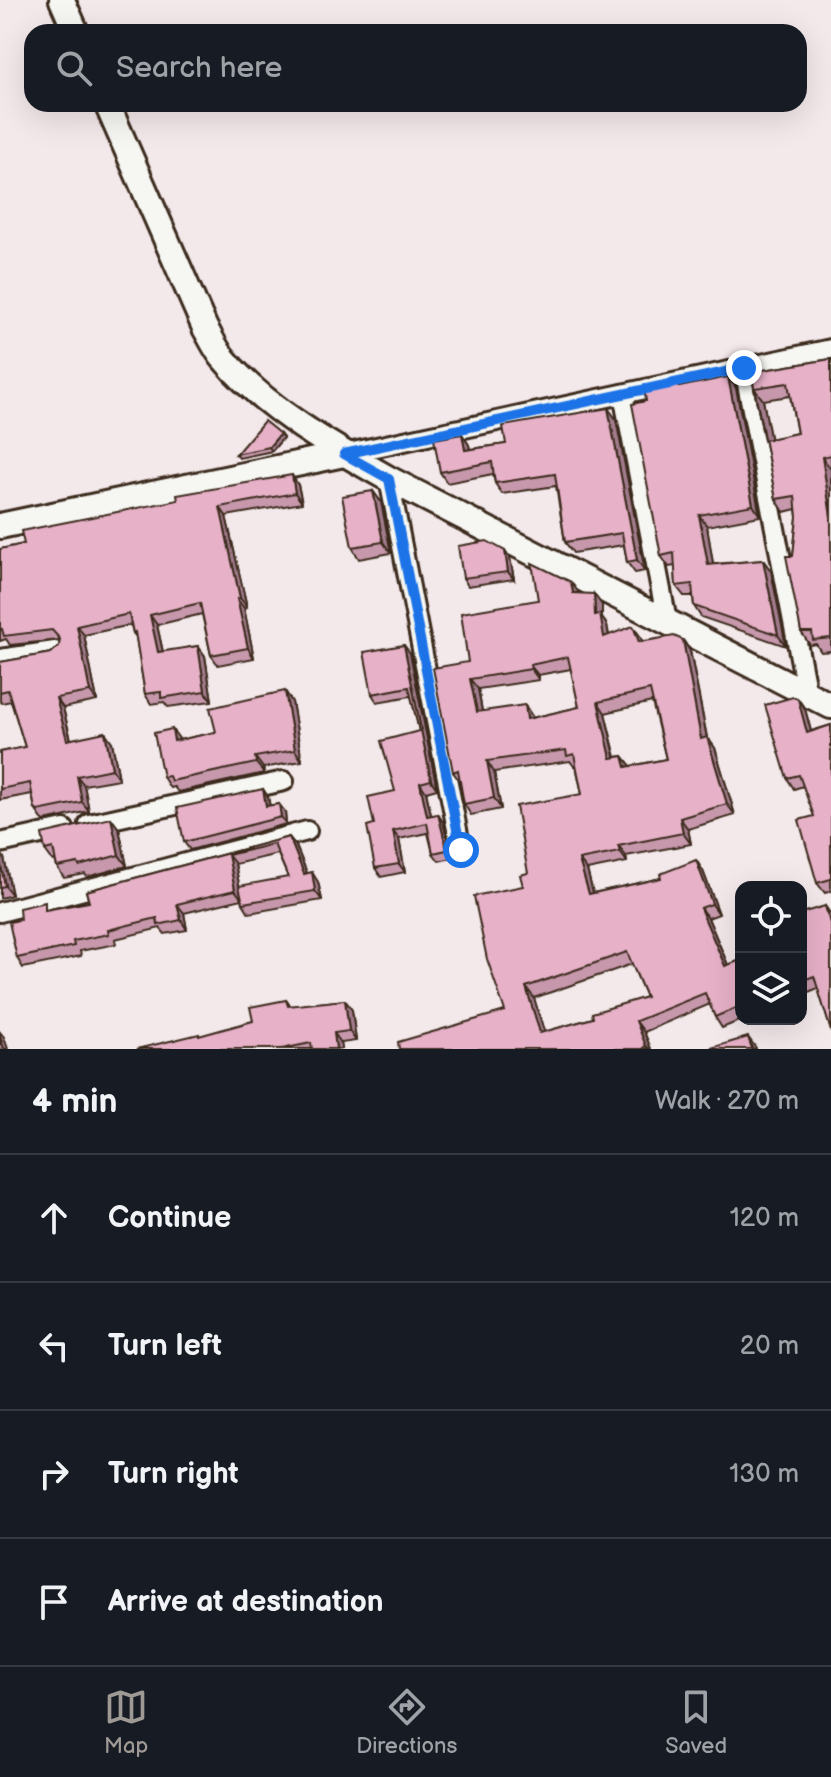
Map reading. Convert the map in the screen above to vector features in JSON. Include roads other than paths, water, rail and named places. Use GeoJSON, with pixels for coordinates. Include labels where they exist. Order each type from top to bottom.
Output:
{"type":"FeatureCollection","features":[{"type":"Feature","properties":{"kind":"street"},"geometry":{"type":"LineString","coordinates":[[62,0],[72,24]]}},
{"type":"Feature","properties":{"kind":"street"},"geometry":{"type":"LineString","coordinates":[[110,112],[205,328],[223,358],[257,393],[344,454],[389,479],[831,706]]}},
{"type":"Feature","properties":{"kind":"street"},"geometry":{"type":"LineString","coordinates":[[0,526],[831,349]]}},
{"type":"Feature","properties":{"kind":"street"},"geometry":{"type":"LineString","coordinates":[[744,368],[807,694]]}},
{"type":"Feature","properties":{"kind":"street"},"geometry":{"type":"LineString","coordinates":[[623,394],[667,621]]}},
{"type":"Feature","properties":{"kind":"street"},"geometry":{"type":"LineString","coordinates":[[389,479],[461,850]]}},
{"type":"Feature","properties":{"kind":"street"},"geometry":{"type":"LineString","coordinates":[[0,659],[55,651]]}},
{"type":"Feature","properties":{"kind":"street"},"geometry":{"type":"LineString","coordinates":[[0,843],[284,781]]}},
{"type":"Feature","properties":{"kind":"street"},"geometry":{"type":"LineString","coordinates":[[0,912],[307,831]]}}]}
